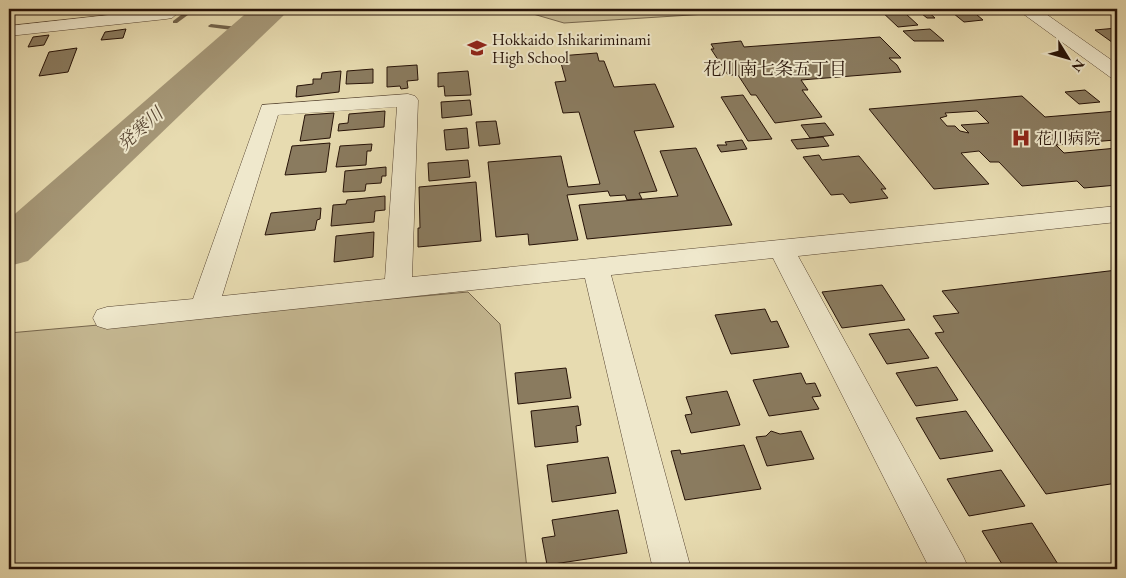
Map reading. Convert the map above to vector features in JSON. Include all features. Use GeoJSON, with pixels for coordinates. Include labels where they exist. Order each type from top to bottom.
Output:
{"type":"FeatureCollection","features":[{"type":"Feature","properties":{"kind":"street"},"geometry":{"type":"LineString","coordinates":[[9,31],[166,14],[174,9]]}},
{"type":"Feature","properties":{"kind":"street"},"geometry":{"type":"LineString","coordinates":[[1028,9],[1117,74]]}},
{"type":"Feature","properties":{"kind":"street"},"geometry":{"type":"LineString","coordinates":[[204,308],[269,110],[408,100],[398,288]]}},
{"type":"Feature","properties":{"kind":"street"},"geometry":{"type":"LineString","coordinates":[[107,318],[1117,214]]}},
{"type":"Feature","properties":{"kind":"street"},"geometry":{"type":"LineString","coordinates":[[781,249],[950,569]]}},
{"type":"Feature","properties":{"kind":"street"},"geometry":{"type":"LineString","coordinates":[[596,268],[672,569]]}},
{"type":"Feature","properties":{"kind":"shaded area"},"geometry":{"type":"Polygon","coordinates":[[[516,9],[786,9],[564,23],[516,9]]]}},
{"type":"Feature","properties":{"kind":"shaded area"},"geometry":{"type":"Polygon","coordinates":[[[468,292],[500,324],[527,569],[9,569],[9,333],[468,292]]]}},
{"type":"Feature","properties":{"kind":"building"},"geometry":{"type":"Polygon","coordinates":[[[879,9],[905,10],[910,14],[906,14],[918,25],[898,27],[879,9]]]}},
{"type":"Feature","properties":{"kind":"building"},"geometry":{"type":"Polygon","coordinates":[[[916,9],[925,9],[935,18],[927,18],[916,9]]]}},
{"type":"Feature","properties":{"kind":"building"},"geometry":{"type":"Polygon","coordinates":[[[948,9],[970,9],[983,20],[964,22],[948,9]]]}},
{"type":"Feature","properties":{"kind":"building"},"geometry":{"type":"Polygon","coordinates":[[[1117,28],[1117,53],[1111,47],[1116,45],[1095,30],[1117,28]]]}},
{"type":"Feature","properties":{"kind":"building"},"geometry":{"type":"Polygon","coordinates":[[[126,29],[123,38],[101,40],[105,32],[126,29]]]}},
{"type":"Feature","properties":{"kind":"building"},"geometry":{"type":"Polygon","coordinates":[[[930,29],[944,41],[914,41],[903,31],[930,29]]]}},
{"type":"Feature","properties":{"kind":"building"},"geometry":{"type":"Polygon","coordinates":[[[49,35],[44,45],[28,47],[33,37],[49,35]]]}},
{"type":"Feature","properties":{"kind":"building"},"geometry":{"type":"Polygon","coordinates":[[[880,37],[901,58],[889,58],[897,65],[901,72],[801,80],[808,90],[802,90],[822,117],[775,123],[756,95],[751,95],[738,75],[728,75],[711,49],[714,49],[711,44],[741,41],[744,47],[880,37]]]}},
{"type":"Feature","properties":{"kind":"building"},"geometry":{"type":"Polygon","coordinates":[[[77,48],[68,72],[39,76],[49,52],[77,48]]]}},
{"type":"Feature","properties":{"kind":"building"},"geometry":{"type":"Polygon","coordinates":[[[597,53],[599,61],[604,61],[614,87],[655,84],[674,127],[634,131],[657,191],[639,193],[642,199],[627,200],[625,195],[610,196],[608,191],[567,195],[578,240],[529,245],[528,234],[496,237],[488,162],[561,156],[568,187],[600,184],[579,112],[563,113],[555,82],[566,81],[559,56],[597,53]]]}},
{"type":"Feature","properties":{"kind":"building"},"geometry":{"type":"Polygon","coordinates":[[[417,65],[418,80],[407,81],[408,88],[401,89],[400,86],[387,87],[387,67],[417,65]]]}},
{"type":"Feature","properties":{"kind":"building"},"geometry":{"type":"Polygon","coordinates":[[[373,69],[373,83],[346,84],[347,71],[373,69]]]}},
{"type":"Feature","properties":{"kind":"building"},"geometry":{"type":"Polygon","coordinates":[[[341,71],[339,92],[296,97],[297,86],[313,84],[313,79],[321,79],[322,73],[341,71]]]}},
{"type":"Feature","properties":{"kind":"building"},"geometry":{"type":"Polygon","coordinates":[[[468,71],[471,95],[445,96],[444,86],[438,87],[438,73],[468,71]]]}},
{"type":"Feature","properties":{"kind":"building"},"geometry":{"type":"Polygon","coordinates":[[[1085,90],[1100,102],[1079,104],[1065,92],[1085,90]]]}},
{"type":"Feature","properties":{"kind":"building"},"geometry":{"type":"Polygon","coordinates":[[[743,95],[772,139],[748,141],[721,97],[743,95]]]}},
{"type":"Feature","properties":{"kind":"building"},"geometry":{"type":"Polygon","coordinates":[[[1022,96],[1045,117],[1117,111],[1117,142],[1115,140],[1056,145],[1064,153],[1117,148],[1117,185],[1084,188],[1077,181],[1022,186],[999,162],[990,162],[979,151],[961,153],[989,184],[934,189],[869,109],[1022,96]],[[977,111],[945,113],[947,116],[940,118],[947,126],[955,126],[960,131],[969,133],[961,125],[989,123],[977,111]]]}},
{"type":"Feature","properties":{"kind":"building"},"geometry":{"type":"Polygon","coordinates":[[[470,100],[472,115],[442,118],[441,102],[470,100]]]}},
{"type":"Feature","properties":{"kind":"building"},"geometry":{"type":"Polygon","coordinates":[[[385,111],[384,127],[338,131],[339,124],[348,123],[349,114],[385,111]]]}},
{"type":"Feature","properties":{"kind":"building"},"geometry":{"type":"Polygon","coordinates":[[[334,113],[330,138],[300,141],[305,115],[334,113]]]}},
{"type":"Feature","properties":{"kind":"building"},"geometry":{"type":"Polygon","coordinates":[[[496,121],[500,144],[479,146],[476,122],[496,121]]]}},
{"type":"Feature","properties":{"kind":"building"},"geometry":{"type":"Polygon","coordinates":[[[825,123],[834,135],[810,138],[801,125],[825,123]]]}},
{"type":"Feature","properties":{"kind":"building"},"geometry":{"type":"Polygon","coordinates":[[[467,128],[469,148],[446,150],[444,130],[467,128]]]}},
{"type":"Feature","properties":{"kind":"building"},"geometry":{"type":"Polygon","coordinates":[[[823,137],[829,146],[797,149],[791,140],[823,137]]]}},
{"type":"Feature","properties":{"kind":"building"},"geometry":{"type":"Polygon","coordinates":[[[742,140],[747,149],[721,152],[717,145],[727,145],[725,142],[742,140]]]}},
{"type":"Feature","properties":{"kind":"building"},"geometry":{"type":"Polygon","coordinates":[[[330,143],[326,172],[285,175],[292,146],[330,143]]]}},
{"type":"Feature","properties":{"kind":"building"},"geometry":{"type":"Polygon","coordinates":[[[372,144],[371,151],[367,151],[366,165],[336,167],[340,146],[372,144]]]}},
{"type":"Feature","properties":{"kind":"building"},"geometry":{"type":"Polygon","coordinates":[[[696,148],[732,225],[587,239],[579,205],[678,196],[660,151],[696,148]]]}},
{"type":"Feature","properties":{"kind":"building"},"geometry":{"type":"Polygon","coordinates":[[[819,155],[822,160],[859,156],[886,189],[881,189],[888,198],[850,203],[843,194],[831,195],[803,157],[819,155]]]}},
{"type":"Feature","properties":{"kind":"building"},"geometry":{"type":"Polygon","coordinates":[[[468,160],[470,177],[429,181],[428,163],[468,160]]]}},
{"type":"Feature","properties":{"kind":"building"},"geometry":{"type":"Polygon","coordinates":[[[386,167],[386,176],[382,176],[381,183],[366,184],[365,191],[343,192],[345,171],[386,167]]]}},
{"type":"Feature","properties":{"kind":"building"},"geometry":{"type":"Polygon","coordinates":[[[476,182],[481,241],[418,247],[418,228],[420,228],[419,187],[476,182]]]}},
{"type":"Feature","properties":{"kind":"building"},"geometry":{"type":"Polygon","coordinates":[[[385,196],[385,210],[375,211],[374,222],[331,226],[333,205],[346,204],[347,200],[385,196]]]}},
{"type":"Feature","properties":{"kind":"building"},"geometry":{"type":"Polygon","coordinates":[[[321,208],[320,219],[317,220],[315,230],[265,235],[271,213],[321,208]]]}},
{"type":"Feature","properties":{"kind":"building"},"geometry":{"type":"Polygon","coordinates":[[[374,232],[373,257],[334,262],[336,236],[374,232]]]}},
{"type":"Feature","properties":{"kind":"building"},"geometry":{"type":"Polygon","coordinates":[[[1117,270],[1117,483],[1046,494],[935,333],[944,332],[933,316],[959,313],[942,291],[1117,270]]]}},
{"type":"Feature","properties":{"kind":"building"},"geometry":{"type":"Polygon","coordinates":[[[882,285],[905,320],[842,328],[822,292],[882,285]]]}},
{"type":"Feature","properties":{"kind":"building"},"geometry":{"type":"Polygon","coordinates":[[[765,309],[771,322],[777,321],[789,347],[731,354],[715,315],[765,309]]]}},
{"type":"Feature","properties":{"kind":"building"},"geometry":{"type":"Polygon","coordinates":[[[909,329],[929,358],[887,364],[869,334],[909,329]]]}},
{"type":"Feature","properties":{"kind":"building"},"geometry":{"type":"Polygon","coordinates":[[[937,367],[958,400],[916,406],[896,373],[937,367]]]}},
{"type":"Feature","properties":{"kind":"building"},"geometry":{"type":"Polygon","coordinates":[[[566,368],[571,398],[518,404],[515,373],[566,368]]]}},
{"type":"Feature","properties":{"kind":"building"},"geometry":{"type":"Polygon","coordinates":[[[801,373],[806,384],[815,383],[821,396],[812,397],[819,409],[769,416],[753,380],[801,373]]]}},
{"type":"Feature","properties":{"kind":"building"},"geometry":{"type":"Polygon","coordinates":[[[727,391],[740,425],[691,433],[685,415],[692,414],[686,397],[727,391]]]}},
{"type":"Feature","properties":{"kind":"building"},"geometry":{"type":"Polygon","coordinates":[[[578,406],[581,425],[576,426],[578,442],[535,447],[531,411],[578,406]]]}},
{"type":"Feature","properties":{"kind":"building"},"geometry":{"type":"Polygon","coordinates":[[[966,411],[993,451],[940,459],[916,418],[966,411]]]}},
{"type":"Feature","properties":{"kind":"building"},"geometry":{"type":"Polygon","coordinates":[[[771,431],[780,434],[801,431],[814,459],[767,466],[756,437],[766,436],[771,431]]]}},
{"type":"Feature","properties":{"kind":"building"},"geometry":{"type":"Polygon","coordinates":[[[744,445],[761,489],[685,500],[671,451],[680,450],[681,454],[744,445]]]}},
{"type":"Feature","properties":{"kind":"building"},"geometry":{"type":"Polygon","coordinates":[[[608,457],[616,493],[552,502],[547,465],[608,457]]]}},
{"type":"Feature","properties":{"kind":"building"},"geometry":{"type":"Polygon","coordinates":[[[1001,470],[1025,506],[969,516],[947,479],[1001,470]]]}},
{"type":"Feature","properties":{"kind":"building"},"geometry":{"type":"Polygon","coordinates":[[[618,510],[627,553],[547,565],[542,538],[555,536],[552,520],[618,510]]]}},
{"type":"Feature","properties":{"kind":"building"},"geometry":{"type":"Polygon","coordinates":[[[1032,523],[1061,569],[1005,569],[982,531],[1032,523]]]}},
{"type":"Feature","properties":{"kind":"waterway"},"geometry":{"type":"LineString","coordinates":[[175,22],[193,9]]}},
{"type":"Feature","properties":{"kind":"waterway","name":"発寒川"},"geometry":{"type":"LineString","coordinates":[[9,248],[271,9]]}},
{"type":"Feature","properties":{"kind":"waterway"},"geometry":{"type":"LineString","coordinates":[[211,26],[247,30]]}},
{"type":"Feature","properties":{"kind":"place","name":"Hokkaido Ishikariminami High School"},"geometry":{"type":"Point","coordinates":[477,48]}},
{"type":"Feature","properties":{"kind":"place","name":"花川病院"},"geometry":{"type":"Point","coordinates":[1021,138]}},
{"type":"Feature","properties":{"kind":"district","name":"花川南七条五丁目"},"geometry":{"type":"Point","coordinates":[775,69]}}]}
